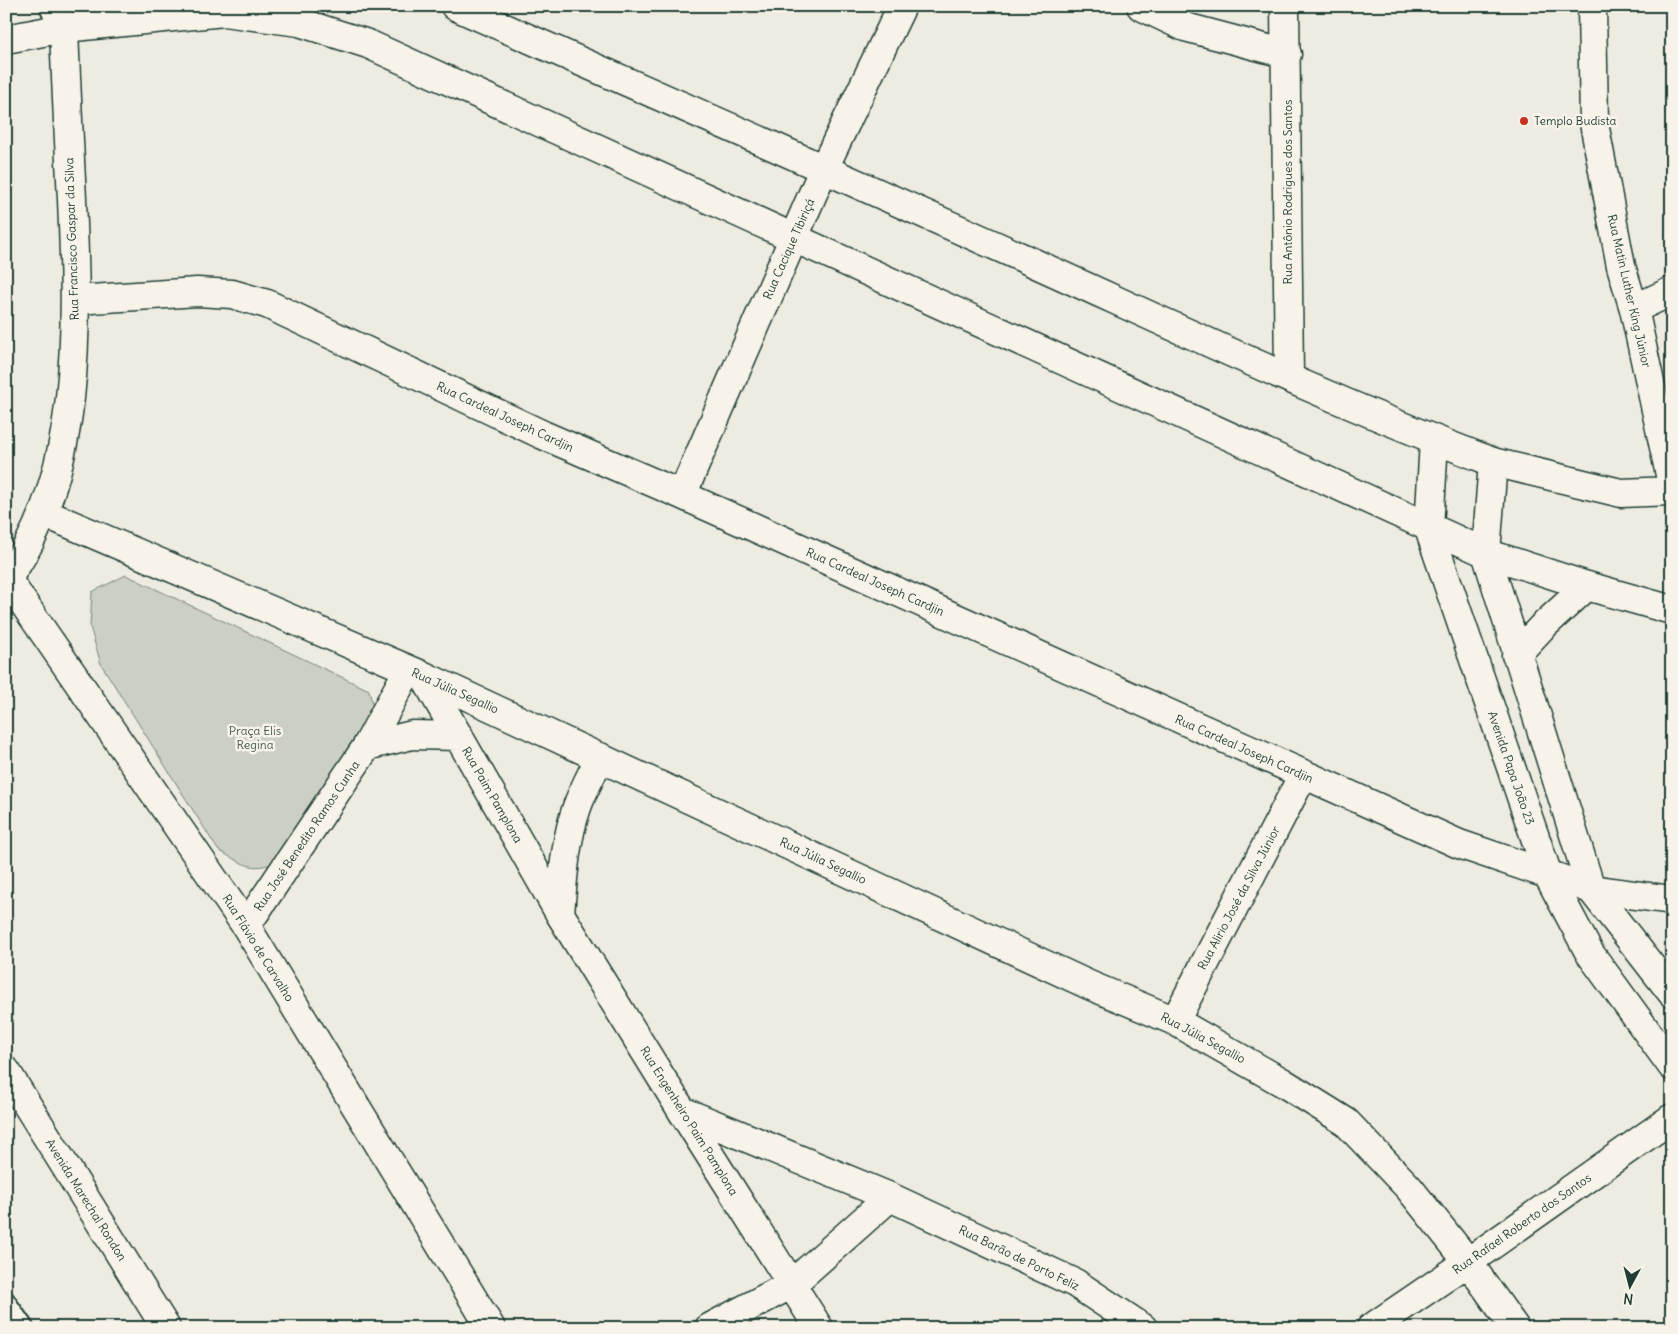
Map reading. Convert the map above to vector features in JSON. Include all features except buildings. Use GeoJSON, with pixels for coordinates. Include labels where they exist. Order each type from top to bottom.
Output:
{"type":"FeatureCollection","features":[{"type":"Feature","properties":{"kind":"street"},"geometry":{"type":"LineString","coordinates":[[455,6],[824,168],[1289,378],[1434,440],[1493,462],[1621,493],[1672,491]]}},
{"type":"Feature","properties":{"kind":"street","name":"Rua Cacique Tibiriçá"},"geometry":{"type":"LineString","coordinates":[[682,495],[824,168],[902,6]]}},
{"type":"Feature","properties":{"kind":"street"},"geometry":{"type":"LineString","coordinates":[[1141,6],[1185,27],[1287,54]]}},
{"type":"Feature","properties":{"kind":"street","name":"Rua Antônio Rodrigues dos Santos"},"geometry":{"type":"LineString","coordinates":[[1286,6],[1289,378]]}},
{"type":"Feature","properties":{"kind":"street","name":"Rua Matin Luther King Júnior"},"geometry":{"type":"LineString","coordinates":[[1592,6],[1594,124],[1621,266],[1634,309],[1672,484]]}},
{"type":"Feature","properties":{"kind":"street"},"geometry":{"type":"LineString","coordinates":[[6,39],[59,17],[224,12],[299,22],[368,44],[794,236],[1428,529],[1486,553],[1586,586],[1672,610]]}},
{"type":"Feature","properties":{"kind":"street","name":"Rua Francisco Gaspar da Silva"},"geometry":{"type":"LineString","coordinates":[[7,579],[28,547],[44,513],[68,424],[76,300],[59,17]]}},
{"type":"Feature","properties":{"kind":"street"},"geometry":{"type":"LineString","coordinates":[[1634,309],[1672,291]]}},
{"type":"Feature","properties":{"kind":"street","name":"Rua Cardeal Joseph Cardjin"},"geometry":{"type":"LineString","coordinates":[[76,300],[197,292],[232,294],[267,304],[543,435],[682,495],[1303,776],[1458,844],[1591,890],[1672,900]]}},
{"type":"Feature","properties":{"kind":"street","name":"Avenida Papa João 23"},"geometry":{"type":"LineString","coordinates":[[1434,440],[1428,529],[1548,875],[1589,952],[1672,1066]]}},
{"type":"Feature","properties":{"kind":"street"},"geometry":{"type":"LineString","coordinates":[[1493,462],[1486,553],[1516,655],[1591,890],[1672,993]]}},
{"type":"Feature","properties":{"kind":"street","name":"Rua Júlia Segallio"},"geometry":{"type":"LineString","coordinates":[[44,513],[416,673],[1089,985],[1175,1021],[1282,1082],[1346,1122],[1409,1188],[1468,1262],[1515,1328]]}},
{"type":"Feature","properties":{"kind":"street","name":"Rua Flávio de Carvalho"},"geometry":{"type":"LineString","coordinates":[[7,579],[246,926],[491,1328]]}},
{"type":"Feature","properties":{"kind":"street"},"geometry":{"type":"LineString","coordinates":[[1516,655],[1541,628],[1586,586]]}},
{"type":"Feature","properties":{"kind":"street","name":"Rua Paim Pamplona"},"geometry":{"type":"LineString","coordinates":[[416,673],[459,736],[560,914]]}},
{"type":"Feature","properties":{"kind":"street","name":"Rua José Benedito Ramos Cunha"},"geometry":{"type":"LineString","coordinates":[[246,926],[416,673]]}},
{"type":"Feature","properties":{"kind":"street","name":"Rua José Benedito Ramos Cunha"},"geometry":{"type":"LineString","coordinates":[[367,746],[412,735],[459,736]]}},
{"type":"Feature","properties":{"kind":"street"},"geometry":{"type":"LineString","coordinates":[[560,914],[564,866],[569,838],[577,807],[600,757]]}},
{"type":"Feature","properties":{"kind":"street","name":"Rua Alirio José da Silva Júnior"},"geometry":{"type":"LineString","coordinates":[[1175,1021],[1303,776]]}},
{"type":"Feature","properties":{"kind":"street","name":"Rua Engenheiro Paim Pamplona"},"geometry":{"type":"LineString","coordinates":[[560,914],[819,1328]]}},
{"type":"Feature","properties":{"kind":"street","name":"Avenida Marechal Rondon"},"geometry":{"type":"LineString","coordinates":[[6,1071],[166,1328]]}},
{"type":"Feature","properties":{"kind":"street","name":"Rua Barão de Porto Feliz"},"geometry":{"type":"LineString","coordinates":[[682,1111],[890,1197],[1075,1283],[1143,1328]]}},
{"type":"Feature","properties":{"kind":"street","name":"Rua Rafael Roberto dos Santos"},"geometry":{"type":"LineString","coordinates":[[1371,1328],[1672,1118]]}},
{"type":"Feature","properties":{"kind":"street"},"geometry":{"type":"LineString","coordinates":[[709,1328],[792,1284],[890,1197]]}},
{"type":"Feature","properties":{"kind":"lane"},"geometry":{"type":"LineString","coordinates":[[6,1299],[26,1328]]}},
{"type":"Feature","properties":{"kind":"green space","name":"Praça Elis Regina"},"geometry":{"type":"Polygon","coordinates":[[[126,575],[369,690],[376,721],[285,858],[257,867],[244,864],[218,850],[101,664],[90,627],[92,592],[126,575]]]}},
{"type":"Feature","properties":{"kind":"place","name":"Templo Budista"},"geometry":{"type":"Point","coordinates":[1524,121]}}]}
